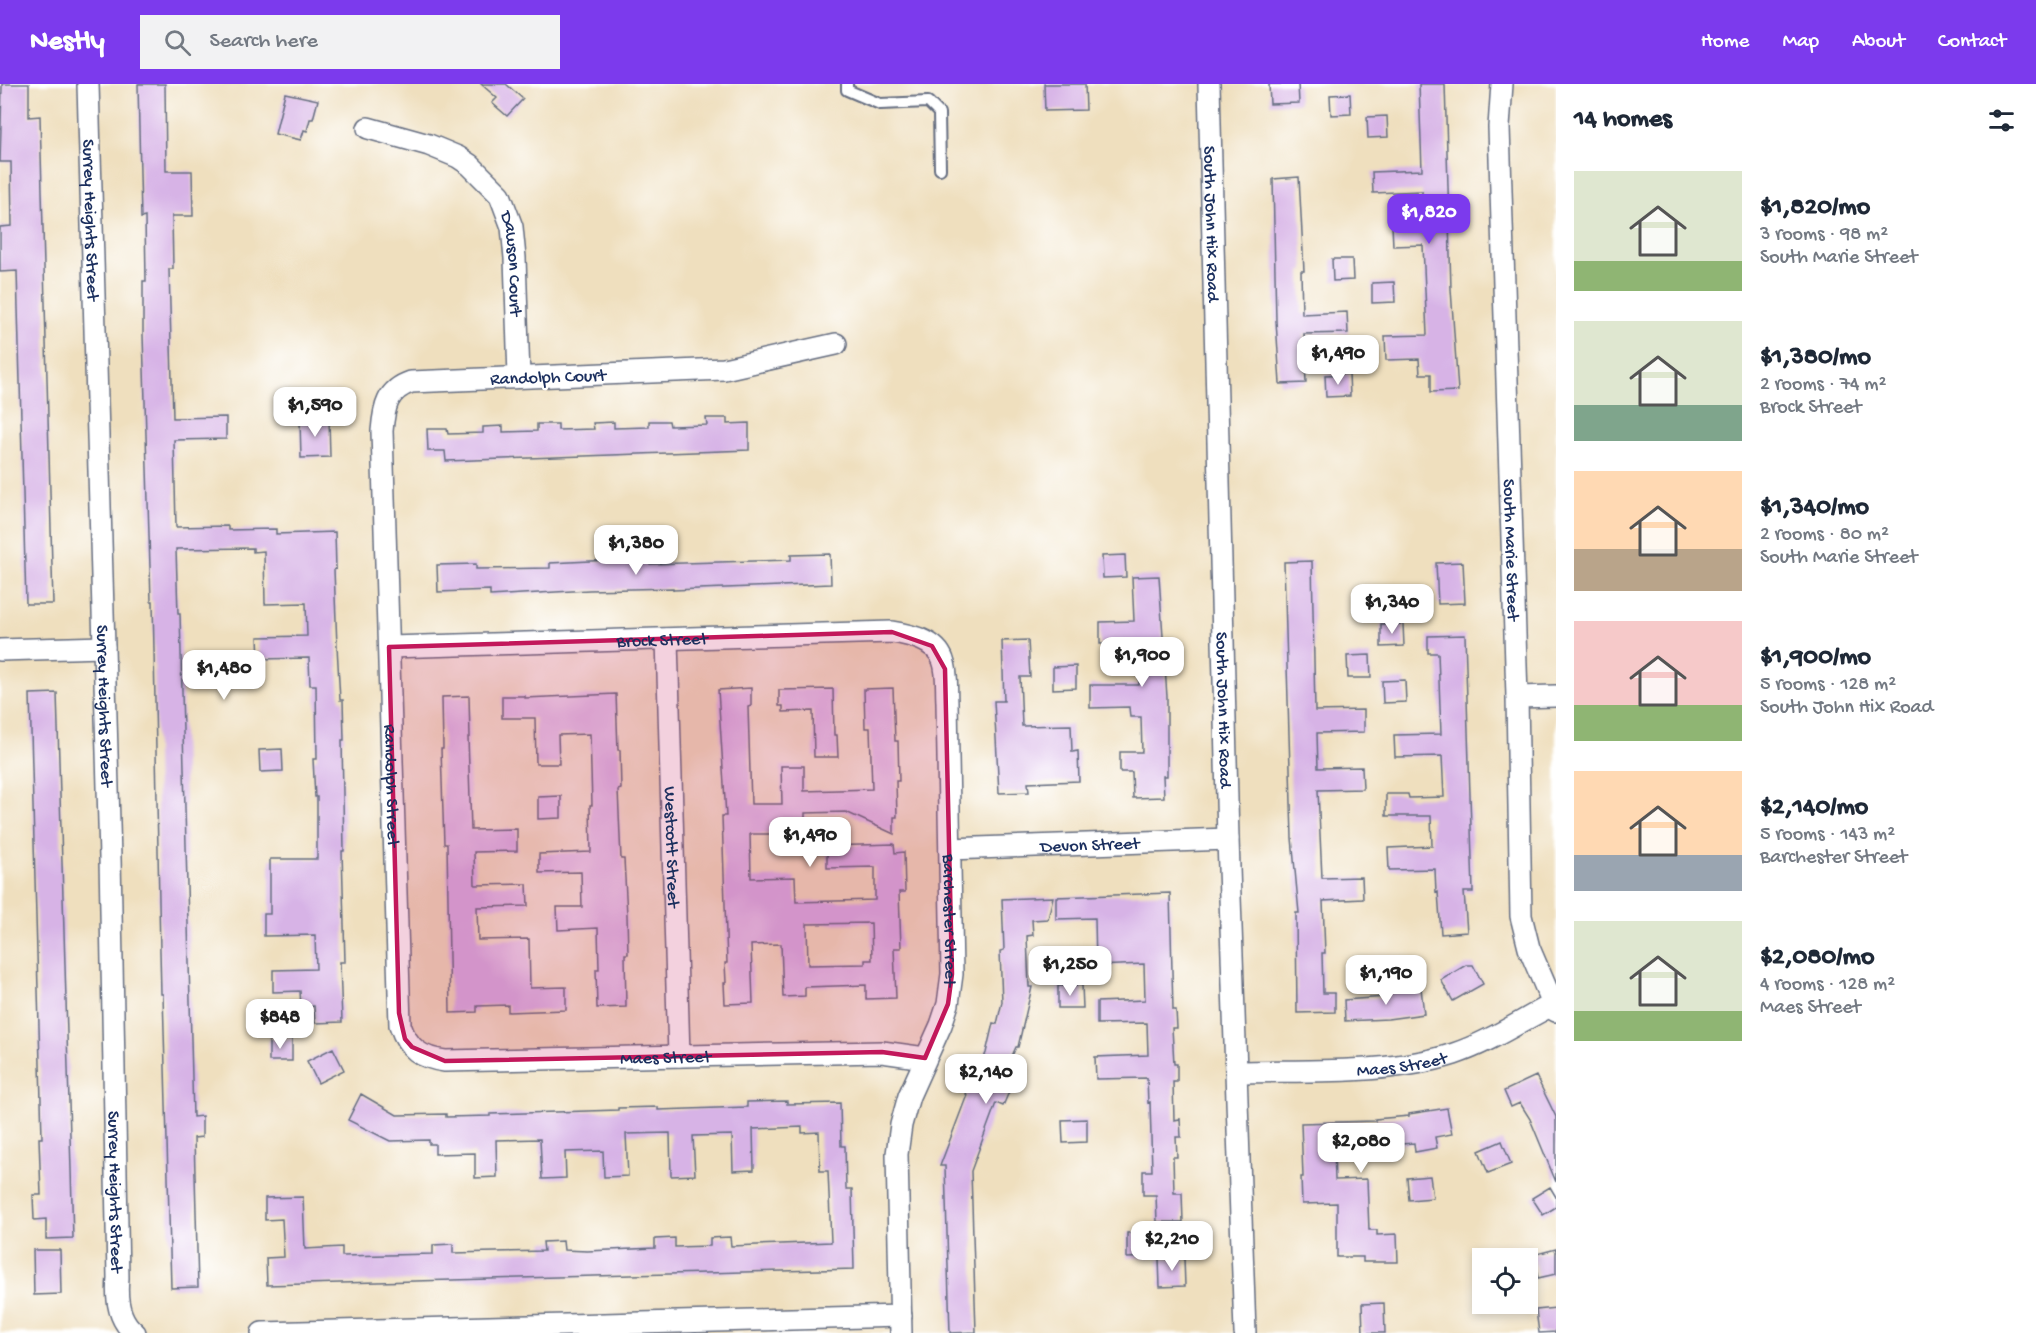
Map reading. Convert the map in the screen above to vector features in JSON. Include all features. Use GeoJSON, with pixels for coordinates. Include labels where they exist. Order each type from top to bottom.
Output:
{"type":"FeatureCollection","features":[{"type":"Feature","properties":{"kind":"street","name":"Surrey Heights Street"},"geometry":{"type":"LineString","coordinates":[[88,84],[110,869],[117,1293],[119,1310],[131,1330]]}},
{"type":"Feature","properties":{"kind":"street","name":"South John Hix Road"},"geometry":{"type":"LineString","coordinates":[[1209,84],[1228,839],[1245,1333]]}},
{"type":"Feature","properties":{"kind":"street","name":"South Marie Street"},"geometry":{"type":"LineString","coordinates":[[1502,84],[1499,127],[1517,697],[1521,916],[1529,948],[1555,1006]]}},
{"type":"Feature","properties":{"kind":"street","name":"Dawson Court"},"geometry":{"type":"LineString","coordinates":[[368,128],[429,145],[458,157],[470,165],[500,195],[512,227],[519,377]]}},
{"type":"Feature","properties":{"kind":"street","name":"Randolph Court"},"geometry":{"type":"LineString","coordinates":[[385,522],[383,414],[390,394],[402,385],[411,382],[724,369],[836,344]]}},
{"type":"Feature","properties":{"kind":"street","name":"Randolph Street"},"geometry":{"type":"LineString","coordinates":[[385,522],[399,1013],[405,1039],[412,1047]]}},
{"type":"Feature","properties":{"kind":"street","name":"Brock Street"},"geometry":{"type":"LineString","coordinates":[[390,647],[892,632],[910,635],[932,646]]}},
{"type":"Feature","properties":{"kind":"street","name":"Westcott Street"},"geometry":{"type":"LineString","coordinates":[[667,639],[679,1056]]}},
{"type":"Feature","properties":{"kind":"street","name":"Barchester Street"},"geometry":{"type":"LineString","coordinates":[[901,1325],[897,1154],[901,1125],[909,1096],[941,1025],[948,1004],[952,974],[945,669],[944,660],[932,646]]}},
{"type":"Feature","properties":{"kind":"street"},"geometry":{"type":"LineString","coordinates":[[0,650],[104,647]]}},
{"type":"Feature","properties":{"kind":"street"},"geometry":{"type":"LineString","coordinates":[[1517,697],[1556,696]]}},
{"type":"Feature","properties":{"kind":"street","name":"Devon Street"},"geometry":{"type":"LineString","coordinates":[[950,849],[1228,839]]}},
{"type":"Feature","properties":{"kind":"street","name":"Maes Street"},"geometry":{"type":"LineString","coordinates":[[1236,1072],[1373,1068],[1426,1062],[1455,1054],[1486,1041],[1555,1006]]}},
{"type":"Feature","properties":{"kind":"street","name":"Maes Street"},"geometry":{"type":"LineString","coordinates":[[412,1047],[433,1060],[445,1061],[882,1052],[925,1058]]}},
{"type":"Feature","properties":{"kind":"street"},"geometry":{"type":"LineString","coordinates":[[262,1333],[901,1325]]}},
{"type":"Feature","properties":{"kind":"lane"},"geometry":{"type":"LineString","coordinates":[[847,84],[847,90],[880,104],[928,102],[939,113],[940,169]]}},
{"type":"Feature","properties":{"kind":"highlighted area"},"geometry":{"type":"Polygon","coordinates":[[[892,632],[932,646],[945,669],[952,974],[948,1004],[925,1058],[882,1052],[445,1061],[412,1047],[405,1039],[399,1013],[389,647],[892,632]]]}},
{"type":"Feature","properties":{"kind":"building"},"geometry":{"type":"Polygon","coordinates":[[[2,84],[29,84],[29,117],[40,116],[53,604],[26,604],[17,271],[0,272],[0,227],[12,226],[11,162],[0,162],[2,84]]]}},
{"type":"Feature","properties":{"kind":"building"},"geometry":{"type":"Polygon","coordinates":[[[138,84],[165,84],[166,171],[192,171],[193,216],[172,216],[173,269],[169,269],[173,418],[226,417],[226,439],[174,440],[176,527],[228,526],[228,530],[276,529],[276,534],[335,532],[337,646],[340,700],[343,700],[344,740],[342,740],[344,851],[342,851],[345,962],[340,962],[342,1022],[315,1023],[314,1006],[301,1007],[300,991],[273,992],[273,970],[316,969],[315,935],[264,936],[264,914],[270,914],[270,859],[317,859],[317,797],[315,797],[313,759],[317,759],[316,685],[310,685],[309,658],[259,659],[258,637],[307,636],[306,603],[265,604],[264,551],[253,552],[253,548],[176,549],[178,614],[180,614],[193,1117],[202,1116],[202,1137],[194,1138],[198,1287],[171,1288],[163,994],[161,994],[153,601],[151,601],[143,335],[143,281],[146,281],[145,217],[141,218],[138,84]]]}},
{"type":"Feature","properties":{"kind":"building"},"geometry":{"type":"Polygon","coordinates":[[[481,84],[506,84],[523,99],[507,116],[492,103],[497,98],[481,84]]]}},
{"type":"Feature","properties":{"kind":"building"},"geometry":{"type":"Polygon","coordinates":[[[1044,84],[1085,84],[1086,110],[1045,111],[1044,84]]]}},
{"type":"Feature","properties":{"kind":"building"},"geometry":{"type":"Polygon","coordinates":[[[1269,84],[1298,84],[1299,103],[1270,104],[1269,84]]]}},
{"type":"Feature","properties":{"kind":"building"},"geometry":{"type":"Polygon","coordinates":[[[1419,84],[1445,84],[1451,289],[1458,391],[1431,392],[1431,374],[1420,374],[1419,359],[1386,360],[1385,336],[1427,335],[1423,245],[1393,246],[1392,225],[1423,224],[1422,191],[1373,193],[1372,172],[1422,170],[1419,84]]]}},
{"type":"Feature","properties":{"kind":"building"},"geometry":{"type":"Polygon","coordinates":[[[285,93],[318,100],[313,119],[310,119],[307,131],[304,130],[301,140],[275,134],[285,93]]]}},
{"type":"Feature","properties":{"kind":"building"},"geometry":{"type":"Polygon","coordinates":[[[1350,94],[1351,114],[1331,115],[1330,95],[1350,94]]]}},
{"type":"Feature","properties":{"kind":"building"},"geometry":{"type":"Polygon","coordinates":[[[1387,116],[1388,137],[1368,138],[1367,117],[1387,116]]]}},
{"type":"Feature","properties":{"kind":"building"},"geometry":{"type":"Polygon","coordinates":[[[1299,177],[1304,271],[1301,271],[1302,314],[1347,312],[1348,333],[1304,334],[1306,383],[1280,384],[1276,321],[1273,179],[1299,177]]]}},
{"type":"Feature","properties":{"kind":"building"},"geometry":{"type":"Polygon","coordinates":[[[1332,259],[1352,259],[1353,280],[1333,281],[1332,259]]]}},
{"type":"Feature","properties":{"kind":"building"},"geometry":{"type":"Polygon","coordinates":[[[1394,282],[1395,302],[1372,303],[1372,283],[1394,282]]]}},
{"type":"Feature","properties":{"kind":"building"},"geometry":{"type":"Polygon","coordinates":[[[1349,374],[1350,396],[1326,397],[1325,375],[1349,374]]]}},
{"type":"Feature","properties":{"kind":"building"},"geometry":{"type":"Polygon","coordinates":[[[706,418],[727,418],[727,424],[749,423],[749,450],[446,461],[445,451],[428,451],[427,429],[447,429],[448,434],[483,433],[483,427],[503,426],[503,432],[537,431],[537,424],[558,424],[558,430],[594,429],[593,423],[614,422],[614,428],[649,427],[649,421],[669,421],[670,426],[707,425],[706,418]]]}},
{"type":"Feature","properties":{"kind":"building"},"geometry":{"type":"Polygon","coordinates":[[[329,419],[330,457],[301,458],[300,420],[329,419]]]}},
{"type":"Feature","properties":{"kind":"building"},"geometry":{"type":"Polygon","coordinates":[[[830,554],[831,584],[673,590],[673,588],[589,590],[490,596],[490,590],[438,592],[437,565],[476,564],[476,569],[550,568],[550,563],[649,559],[650,564],[791,560],[791,555],[830,554]]]}},
{"type":"Feature","properties":{"kind":"building"},"geometry":{"type":"Polygon","coordinates":[[[1125,555],[1126,577],[1103,578],[1102,556],[1125,555]]]}},
{"type":"Feature","properties":{"kind":"building"},"geometry":{"type":"Polygon","coordinates":[[[1312,561],[1315,711],[1364,710],[1364,732],[1317,733],[1318,768],[1362,767],[1363,789],[1318,790],[1322,878],[1362,877],[1363,899],[1323,901],[1325,953],[1322,953],[1323,993],[1335,993],[1335,1012],[1297,1013],[1296,913],[1299,913],[1292,838],[1284,562],[1312,561]]]}},
{"type":"Feature","properties":{"kind":"building"},"geometry":{"type":"Polygon","coordinates":[[[1463,562],[1465,603],[1438,604],[1436,563],[1463,562]]]}},
{"type":"Feature","properties":{"kind":"building"},"geometry":{"type":"Polygon","coordinates":[[[1159,576],[1167,697],[1167,776],[1163,776],[1164,797],[1133,798],[1132,772],[1120,772],[1120,752],[1142,752],[1141,717],[1130,717],[1129,707],[1090,708],[1090,685],[1139,685],[1137,643],[1100,644],[1100,622],[1134,621],[1132,577],[1159,576]]]}},
{"type":"Feature","properties":{"kind":"building"},"geometry":{"type":"Polygon","coordinates":[[[1381,624],[1403,624],[1404,646],[1381,647],[1381,624]]]}},
{"type":"Feature","properties":{"kind":"building"},"geometry":{"type":"Polygon","coordinates":[[[1465,635],[1473,892],[1464,892],[1467,932],[1441,934],[1435,869],[1389,870],[1388,848],[1432,846],[1431,816],[1386,816],[1386,794],[1408,794],[1409,798],[1444,797],[1442,756],[1395,757],[1394,735],[1441,734],[1438,653],[1428,653],[1428,636],[1465,635]]]}},
{"type":"Feature","properties":{"kind":"building"},"geometry":{"type":"Polygon","coordinates":[[[1028,640],[1030,677],[1020,677],[1022,726],[1071,725],[1072,752],[1078,751],[1079,781],[1028,783],[1029,792],[999,793],[994,701],[1004,701],[1002,641],[1028,640]]]}},
{"type":"Feature","properties":{"kind":"building"},"geometry":{"type":"Polygon","coordinates":[[[1370,655],[1371,678],[1348,678],[1347,656],[1370,655]]]}},
{"type":"Feature","properties":{"kind":"building"},"geometry":{"type":"Polygon","coordinates":[[[1076,666],[1076,688],[1053,689],[1053,667],[1076,666]]]}},
{"type":"Feature","properties":{"kind":"building"},"geometry":{"type":"Polygon","coordinates":[[[1405,680],[1406,702],[1383,703],[1382,681],[1405,680]]]}},
{"type":"Feature","properties":{"kind":"building"},"geometry":{"type":"Polygon","coordinates":[[[751,688],[751,706],[748,707],[751,804],[782,804],[781,766],[804,766],[804,791],[872,789],[870,728],[865,728],[864,689],[893,688],[899,781],[896,781],[897,817],[894,817],[894,834],[846,812],[805,813],[805,840],[782,840],[782,834],[750,834],[751,878],[795,877],[796,902],[875,900],[875,867],[827,868],[827,846],[894,844],[895,853],[904,852],[905,892],[899,892],[901,948],[894,948],[896,998],[866,999],[866,985],[805,987],[805,996],[783,997],[781,944],[751,945],[753,1003],[725,1004],[724,983],[726,983],[725,963],[727,963],[722,816],[726,816],[718,690],[751,688]],[[871,923],[807,924],[808,965],[865,964],[865,960],[872,960],[871,923]]]}},
{"type":"Feature","properties":{"kind":"building"},"geometry":{"type":"Polygon","coordinates":[[[833,689],[834,735],[837,735],[838,757],[814,757],[813,711],[783,712],[783,706],[779,706],[779,690],[833,689]]]}},
{"type":"Feature","properties":{"kind":"building"},"geometry":{"type":"Polygon","coordinates":[[[57,693],[73,1238],[46,1239],[46,1219],[34,1220],[33,1195],[41,1195],[39,1138],[42,1138],[30,694],[57,693]]]}},
{"type":"Feature","properties":{"kind":"building"},"geometry":{"type":"Polygon","coordinates":[[[616,694],[618,750],[620,750],[621,789],[618,790],[621,859],[624,859],[627,915],[626,1007],[597,1008],[598,928],[558,930],[557,907],[582,907],[581,872],[539,873],[539,854],[591,852],[590,734],[558,735],[559,764],[536,764],[535,718],[502,718],[502,696],[525,696],[525,698],[616,694]]]}},
{"type":"Feature","properties":{"kind":"building"},"geometry":{"type":"Polygon","coordinates":[[[469,696],[471,830],[517,829],[517,851],[474,852],[475,885],[527,884],[528,906],[477,907],[478,940],[529,939],[530,988],[566,987],[566,1010],[508,1012],[508,1005],[477,1006],[477,1012],[450,1013],[447,844],[444,844],[441,749],[443,749],[442,697],[469,696]]]}},
{"type":"Feature","properties":{"kind":"building"},"geometry":{"type":"Polygon","coordinates":[[[282,749],[283,771],[260,772],[259,750],[282,749]]]}},
{"type":"Feature","properties":{"kind":"building"},"geometry":{"type":"Polygon","coordinates":[[[561,796],[561,818],[538,819],[538,797],[561,796]]]}},
{"type":"Feature","properties":{"kind":"building"},"geometry":{"type":"Polygon","coordinates":[[[1170,893],[1173,1010],[1176,1010],[1177,1028],[1172,1028],[1174,1064],[1177,1064],[1177,1082],[1173,1082],[1174,1120],[1180,1119],[1181,1137],[1176,1137],[1177,1157],[1173,1157],[1174,1193],[1182,1193],[1183,1222],[1157,1222],[1156,1195],[1143,1195],[1143,1171],[1152,1171],[1147,1078],[1096,1079],[1095,1057],[1148,1055],[1147,1023],[1097,1024],[1097,1002],[1145,1000],[1144,964],[1096,966],[1095,918],[1056,919],[1056,897],[1170,893]]]}},
{"type":"Feature","properties":{"kind":"building"},"geometry":{"type":"Polygon","coordinates":[[[1053,897],[1048,919],[1032,920],[1033,935],[1027,936],[1029,987],[1032,987],[1018,1047],[1000,1083],[1011,1087],[1003,1106],[996,1103],[971,1171],[976,1332],[950,1333],[945,1166],[940,1166],[966,1094],[986,1053],[993,1023],[997,1024],[1002,1002],[1000,951],[1004,950],[1002,899],[1053,897]]]}},
{"type":"Feature","properties":{"kind":"building"},"geometry":{"type":"Polygon","coordinates":[[[1466,965],[1473,965],[1483,984],[1453,1001],[1441,980],[1466,965]]]}},
{"type":"Feature","properties":{"kind":"building"},"geometry":{"type":"Polygon","coordinates":[[[1082,985],[1083,1008],[1058,1008],[1058,986],[1082,985]]]}},
{"type":"Feature","properties":{"kind":"building"},"geometry":{"type":"Polygon","coordinates":[[[1421,988],[1424,1014],[1388,1019],[1345,1021],[1344,1000],[1385,997],[1385,993],[1421,988]]]}},
{"type":"Feature","properties":{"kind":"building"},"geometry":{"type":"Polygon","coordinates":[[[269,1039],[292,1039],[292,1061],[269,1061],[269,1039]]]}},
{"type":"Feature","properties":{"kind":"building"},"geometry":{"type":"Polygon","coordinates":[[[333,1048],[344,1070],[318,1083],[307,1061],[333,1048]]]}},
{"type":"Feature","properties":{"kind":"building"},"geometry":{"type":"Polygon","coordinates":[[[1536,1076],[1556,1117],[1556,1182],[1530,1119],[1520,1103],[1511,1107],[1504,1091],[1536,1076]]]}},
{"type":"Feature","properties":{"kind":"building"},"geometry":{"type":"Polygon","coordinates":[[[361,1094],[397,1115],[446,1114],[446,1117],[618,1110],[618,1108],[658,1107],[658,1110],[747,1107],[747,1102],[840,1103],[841,1146],[845,1146],[846,1189],[852,1189],[854,1269],[267,1285],[266,1258],[284,1257],[282,1219],[265,1220],[265,1198],[303,1197],[305,1249],[342,1247],[342,1256],[433,1254],[433,1245],[453,1244],[453,1253],[544,1251],[543,1242],[563,1241],[564,1250],[587,1251],[655,1248],[655,1239],[675,1238],[675,1247],[710,1246],[710,1238],[730,1237],[731,1246],[831,1242],[828,1171],[820,1171],[819,1132],[802,1133],[802,1127],[753,1129],[754,1170],[733,1171],[732,1135],[693,1136],[695,1175],[671,1176],[670,1133],[626,1134],[628,1176],[604,1177],[603,1151],[565,1152],[566,1178],[542,1179],[540,1139],[496,1140],[497,1177],[475,1178],[475,1153],[435,1154],[435,1144],[429,1144],[429,1140],[390,1141],[348,1120],[361,1094]]]}},
{"type":"Feature","properties":{"kind":"building"},"geometry":{"type":"Polygon","coordinates":[[[1447,1108],[1452,1134],[1435,1137],[1437,1148],[1415,1152],[1414,1143],[1334,1149],[1335,1180],[1367,1179],[1369,1230],[1377,1230],[1377,1235],[1397,1234],[1398,1262],[1363,1262],[1363,1257],[1337,1257],[1337,1203],[1302,1204],[1301,1123],[1375,1121],[1375,1119],[1409,1116],[1409,1114],[1447,1108]]]}},
{"type":"Feature","properties":{"kind":"building"},"geometry":{"type":"Polygon","coordinates":[[[1087,1119],[1087,1142],[1063,1143],[1062,1120],[1087,1119]]]}},
{"type":"Feature","properties":{"kind":"building"},"geometry":{"type":"Polygon","coordinates":[[[1502,1141],[1511,1164],[1488,1173],[1479,1151],[1502,1141]]]}},
{"type":"Feature","properties":{"kind":"building"},"geometry":{"type":"Polygon","coordinates":[[[1430,1176],[1433,1198],[1409,1200],[1407,1178],[1430,1176]]]}},
{"type":"Feature","properties":{"kind":"building"},"geometry":{"type":"Polygon","coordinates":[[[1550,1187],[1556,1197],[1556,1207],[1543,1215],[1532,1198],[1550,1187]]]}},
{"type":"Feature","properties":{"kind":"building"},"geometry":{"type":"Polygon","coordinates":[[[1151,1232],[1151,1257],[1127,1258],[1127,1233],[1151,1232]]]}},
{"type":"Feature","properties":{"kind":"building"},"geometry":{"type":"Polygon","coordinates":[[[1556,1249],[1556,1274],[1538,1278],[1538,1254],[1556,1249]]]}},
{"type":"Feature","properties":{"kind":"building"},"geometry":{"type":"Polygon","coordinates":[[[33,1250],[60,1250],[61,1294],[34,1295],[33,1250]]]}},
{"type":"Feature","properties":{"kind":"building"},"geometry":{"type":"Polygon","coordinates":[[[1159,1258],[1184,1258],[1185,1286],[1160,1287],[1159,1258]]]}},
{"type":"Feature","properties":{"kind":"building"},"geometry":{"type":"Polygon","coordinates":[[[1384,1303],[1385,1333],[1363,1333],[1362,1304],[1384,1303]]]}},
{"type":"Feature","properties":{"kind":"building"},"geometry":{"type":"Polygon","coordinates":[[[1556,1308],[1556,1332],[1539,1333],[1538,1310],[1556,1308]]]}}]}
